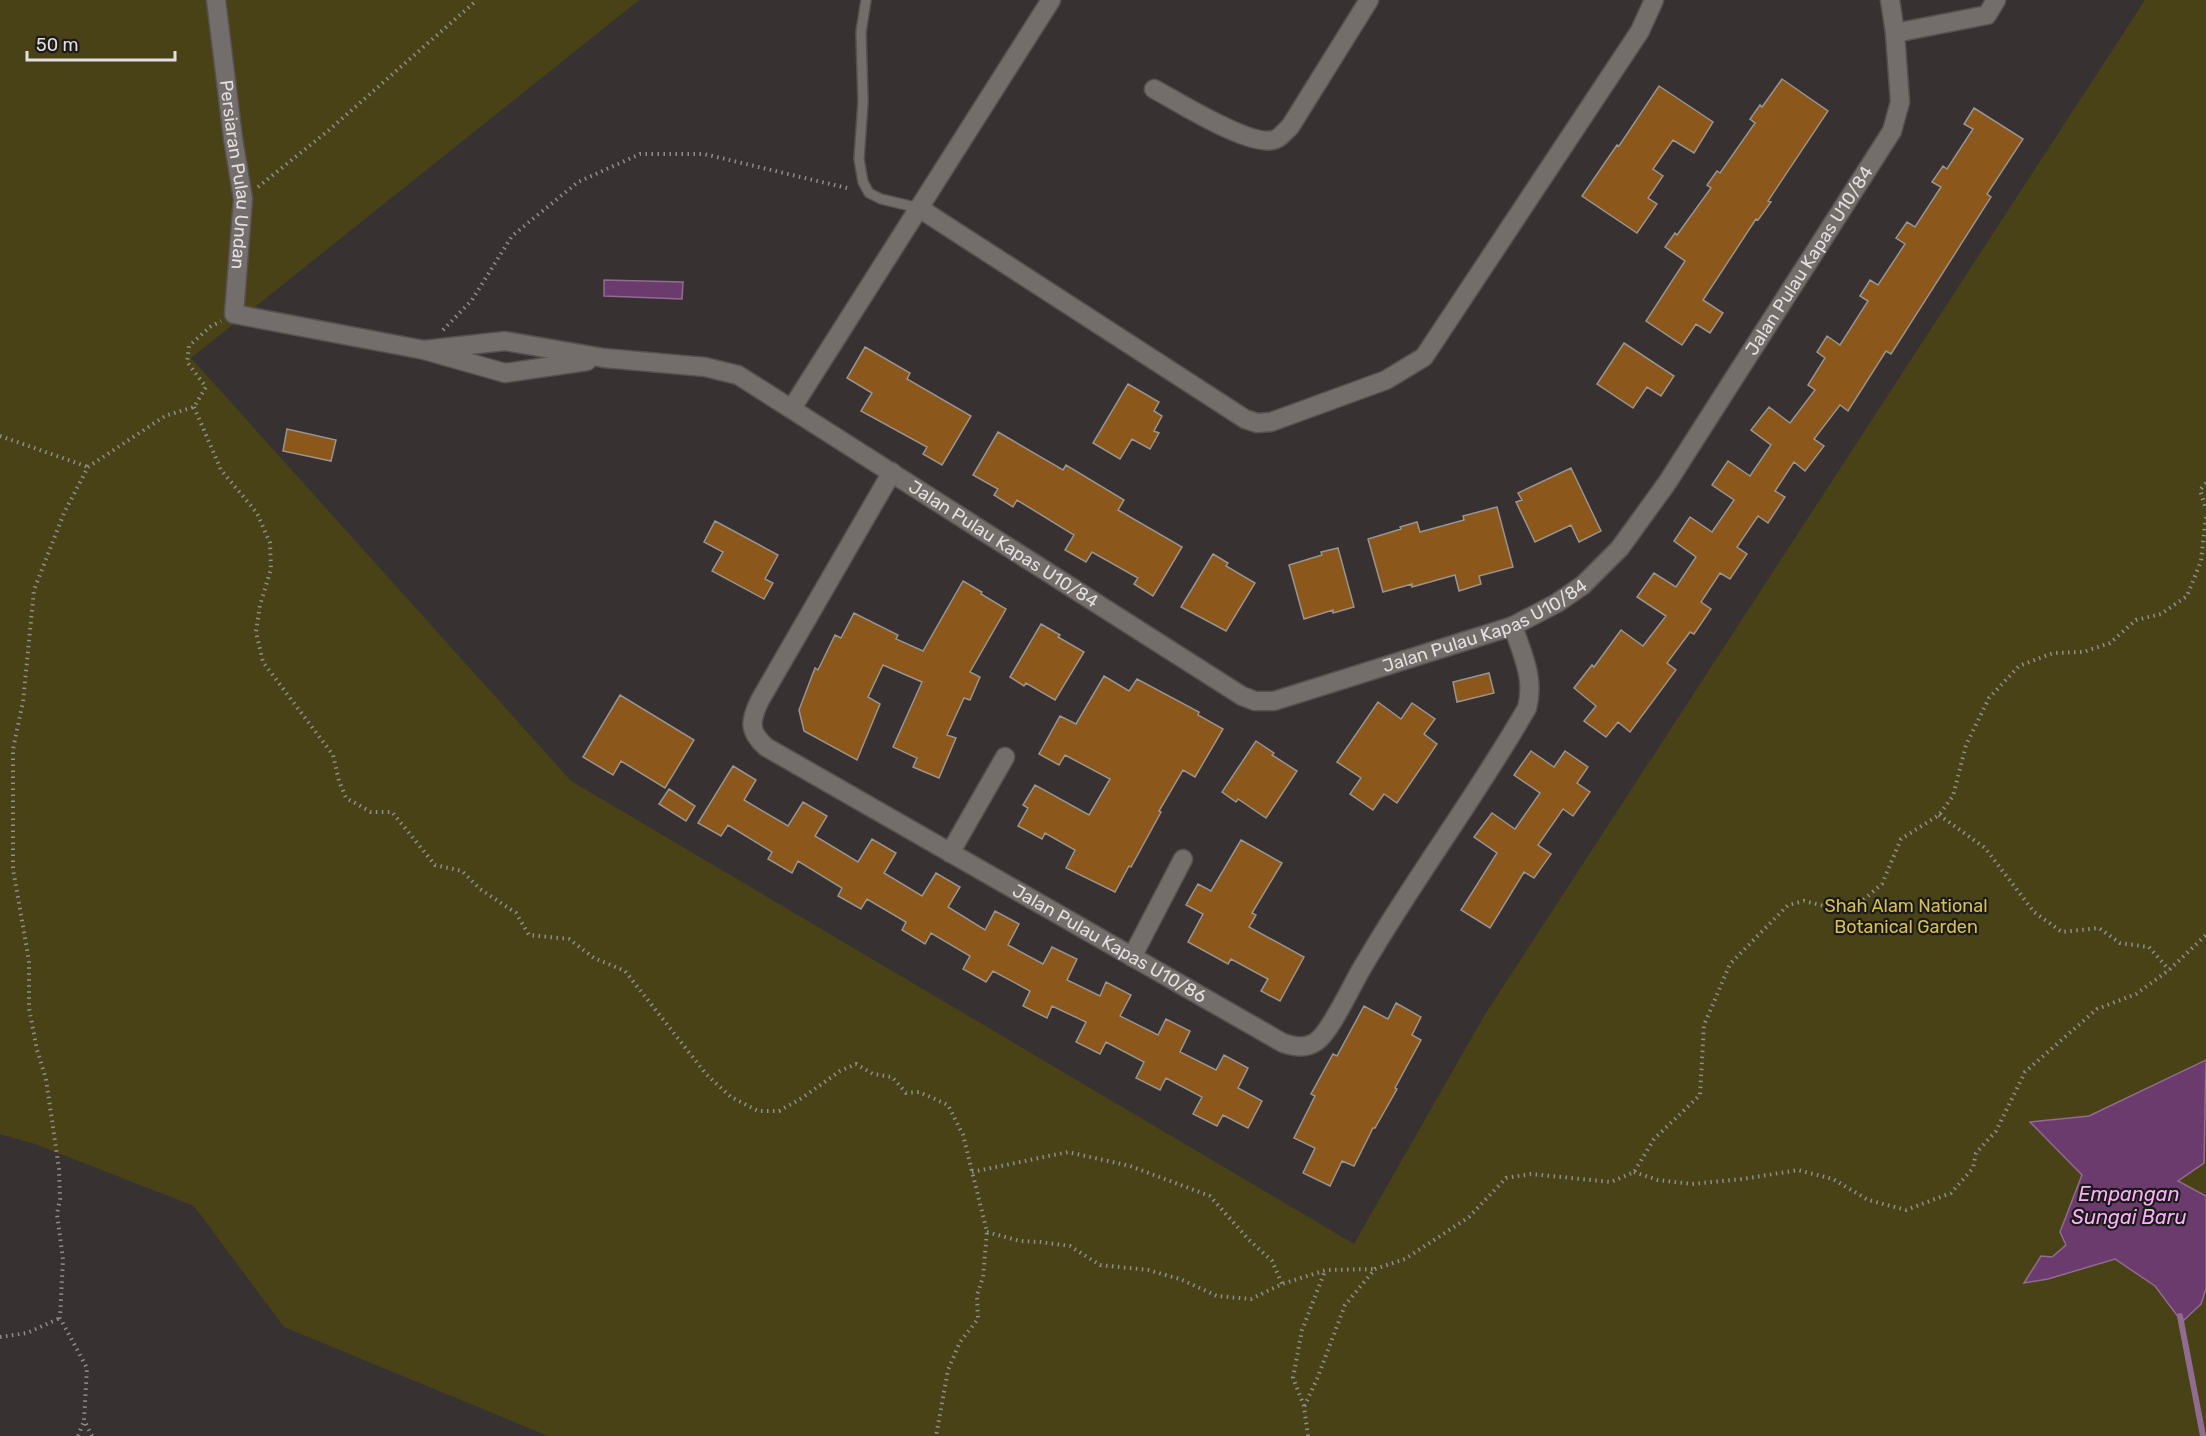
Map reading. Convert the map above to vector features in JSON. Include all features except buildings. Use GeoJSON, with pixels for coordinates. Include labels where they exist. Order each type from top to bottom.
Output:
{"type":"FeatureCollection","features":[{"type":"Feature","properties":{"kind":"street","name":"Persiaran Pulau Undan"},"geometry":{"type":"LineString","coordinates":[[216,0],[243,199],[234,314]]}},
{"type":"Feature","properties":{"kind":"street"},"geometry":{"type":"LineString","coordinates":[[792,408],[1052,0]]}},
{"type":"Feature","properties":{"kind":"street"},"geometry":{"type":"LineString","coordinates":[[1154,88],[1237,133],[1260,141],[1276,139],[1290,127],[1369,0]]}},
{"type":"Feature","properties":{"kind":"street"},"geometry":{"type":"LineString","coordinates":[[919,208],[1245,419],[1257,423],[1271,422],[1386,380],[1424,357],[1640,31],[1654,0]]}},
{"type":"Feature","properties":{"kind":"street","name":"Jalan Pulau Kapas U10/84"},"geometry":{"type":"LineString","coordinates":[[604,358],[705,367],[738,375],[1242,696],[1255,701],[1274,701],[1513,626],[1557,603],[1583,585],[1620,548],[1667,483],[1892,131],[1900,102],[1890,0]]}},
{"type":"Feature","properties":{"kind":"street"},"geometry":{"type":"LineString","coordinates":[[1895,33],[1987,15],[1996,0]]}},
{"type":"Feature","properties":{"kind":"street"},"geometry":{"type":"LineString","coordinates":[[234,314],[424,350],[505,373],[604,358]]}},
{"type":"Feature","properties":{"kind":"street"},"geometry":{"type":"LineString","coordinates":[[424,350],[505,341],[604,358]]}},
{"type":"Feature","properties":{"kind":"street","name":"Jalan Pulau Kapas U10/86"},"geometry":{"type":"LineString","coordinates":[[892,472],[760,700],[753,715],[752,726],[755,738],[766,747],[950,853],[1283,1043],[1294,1047],[1307,1046],[1319,1040],[1329,1027],[1365,962],[1527,708],[1531,692],[1529,675],[1513,626]]}},
{"type":"Feature","properties":{"kind":"street"},"geometry":{"type":"LineString","coordinates":[[950,853],[1005,757]]}},
{"type":"Feature","properties":{"kind":"street"},"geometry":{"type":"LineString","coordinates":[[1132,957],[1183,859]]}},
{"type":"Feature","properties":{"kind":"lane"},"geometry":{"type":"LineString","coordinates":[[866,0],[861,32],[863,102],[859,159],[863,182],[869,193],[881,199],[919,208]]}},
{"type":"Feature","properties":{"kind":"path"},"geometry":{"type":"LineString","coordinates":[[243,199],[329,130],[477,0]]}},
{"type":"Feature","properties":{"kind":"path"},"geometry":{"type":"LineString","coordinates":[[424,350],[472,300],[512,236],[578,182],[640,154],[704,154],[869,193]]}},
{"type":"Feature","properties":{"kind":"path"},"geometry":{"type":"LineString","coordinates":[[78,1436],[84,1420],[87,1368],[60,1318],[63,1259],[57,1214],[60,1198],[59,1168],[46,1079],[29,1008],[29,961],[13,869],[13,749],[22,702],[34,590],[64,513],[88,467],[165,416],[194,407],[206,387],[187,362],[189,346],[210,327],[234,314]]}},
{"type":"Feature","properties":{"kind":"path"},"geometry":{"type":"LineString","coordinates":[[194,407],[221,470],[257,513],[270,543],[270,569],[260,605],[256,632],[262,662],[333,755],[346,798],[371,812],[392,812],[435,865],[462,871],[480,889],[516,913],[530,935],[569,939],[594,958],[625,971],[706,1074],[730,1097],[758,1111],[778,1111],[802,1098],[840,1071],[856,1064],[873,1074],[892,1077],[906,1093],[919,1092],[948,1105],[963,1135],[987,1232],[983,1277],[977,1295],[978,1319],[960,1342],[948,1370],[936,1436]]}},
{"type":"Feature","properties":{"kind":"path"},"geometry":{"type":"LineString","coordinates":[[0,436],[88,467]]}},
{"type":"Feature","properties":{"kind":"path"},"geometry":{"type":"LineString","coordinates":[[2206,483],[2200,490],[2206,509]]}},
{"type":"Feature","properties":{"kind":"path"},"geometry":{"type":"LineString","coordinates":[[987,1232],[1020,1241],[1070,1246],[1100,1265],[1159,1273],[1180,1279],[1217,1296],[1251,1299],[1282,1284],[1326,1270],[1375,1269],[1405,1259],[1469,1217],[1506,1178],[1531,1174],[1611,1182],[1634,1172],[1654,1139],[1700,1095],[1704,1026],[1730,964],[1788,905],[1804,901],[1849,912],[1882,884],[1901,839],[1939,815],[1953,796],[1966,745],[1989,698],[2019,666],[2053,652],[2084,652],[2110,644],[2136,620],[2161,614],[2187,596],[2201,561],[2206,516]]}},
{"type":"Feature","properties":{"kind":"path"},"geometry":{"type":"LineString","coordinates":[[1939,815],[1985,848],[2034,912],[2062,932],[2098,928],[2120,943],[2149,946],[2169,970]]}},
{"type":"Feature","properties":{"kind":"path"},"geometry":{"type":"LineString","coordinates":[[1634,1172],[1658,1180],[1692,1184],[1798,1170],[1833,1179],[1868,1200],[1906,1210],[1951,1193],[1973,1168],[1976,1153],[1996,1131],[2025,1072],[2097,1009],[2136,994],[2169,970],[2206,935]]}},
{"type":"Feature","properties":{"kind":"path"},"geometry":{"type":"LineString","coordinates":[[972,1172],[1068,1152],[1130,1166],[1210,1196],[1248,1239],[1272,1261],[1282,1284]]}},
{"type":"Feature","properties":{"kind":"path"},"geometry":{"type":"LineString","coordinates":[[1304,1407],[1345,1305],[1375,1269]]}},
{"type":"Feature","properties":{"kind":"path"},"geometry":{"type":"LineString","coordinates":[[1308,1436],[1304,1407],[1293,1378],[1302,1330],[1326,1270]]}},
{"type":"Feature","properties":{"kind":"path"},"geometry":{"type":"LineString","coordinates":[[0,1337],[27,1333],[60,1318]]}},
{"type":"Feature","properties":{"kind":"path"},"geometry":{"type":"LineString","coordinates":[[84,1420],[92,1436]]}},
{"type":"Feature","properties":{"kind":"green space","name":"Shah Alam National Botanical Garden"},"geometry":{"type":"Polygon","coordinates":[[[0,0],[639,0],[191,358],[571,781],[1354,1244],[1484,1016],[2145,0],[2206,0],[2206,1436],[548,1436],[284,1327],[194,1206],[35,1144],[0,1134],[0,0]]]}},
{"type":"Feature","properties":{"kind":"water"},"geometry":{"type":"Polygon","coordinates":[[[604,280],[683,282],[682,299],[604,296],[604,280]]]}},
{"type":"Feature","properties":{"kind":"water","name":"Empangan Sungai Baru"},"geometry":{"type":"Polygon","coordinates":[[[2206,1060],[2204,1163],[2178,1181],[2206,1196],[2206,1289],[2201,1304],[2182,1322],[2155,1286],[2115,1259],[2048,1279],[2024,1283],[2041,1256],[2052,1257],[2066,1245],[2060,1232],[2082,1175],[2030,1122],[2089,1116],[2206,1060]]]}},
{"type":"Feature","properties":{"kind":"waterway"},"geometry":{"type":"LineString","coordinates":[[2180,1316],[2203,1436]]}}]}
